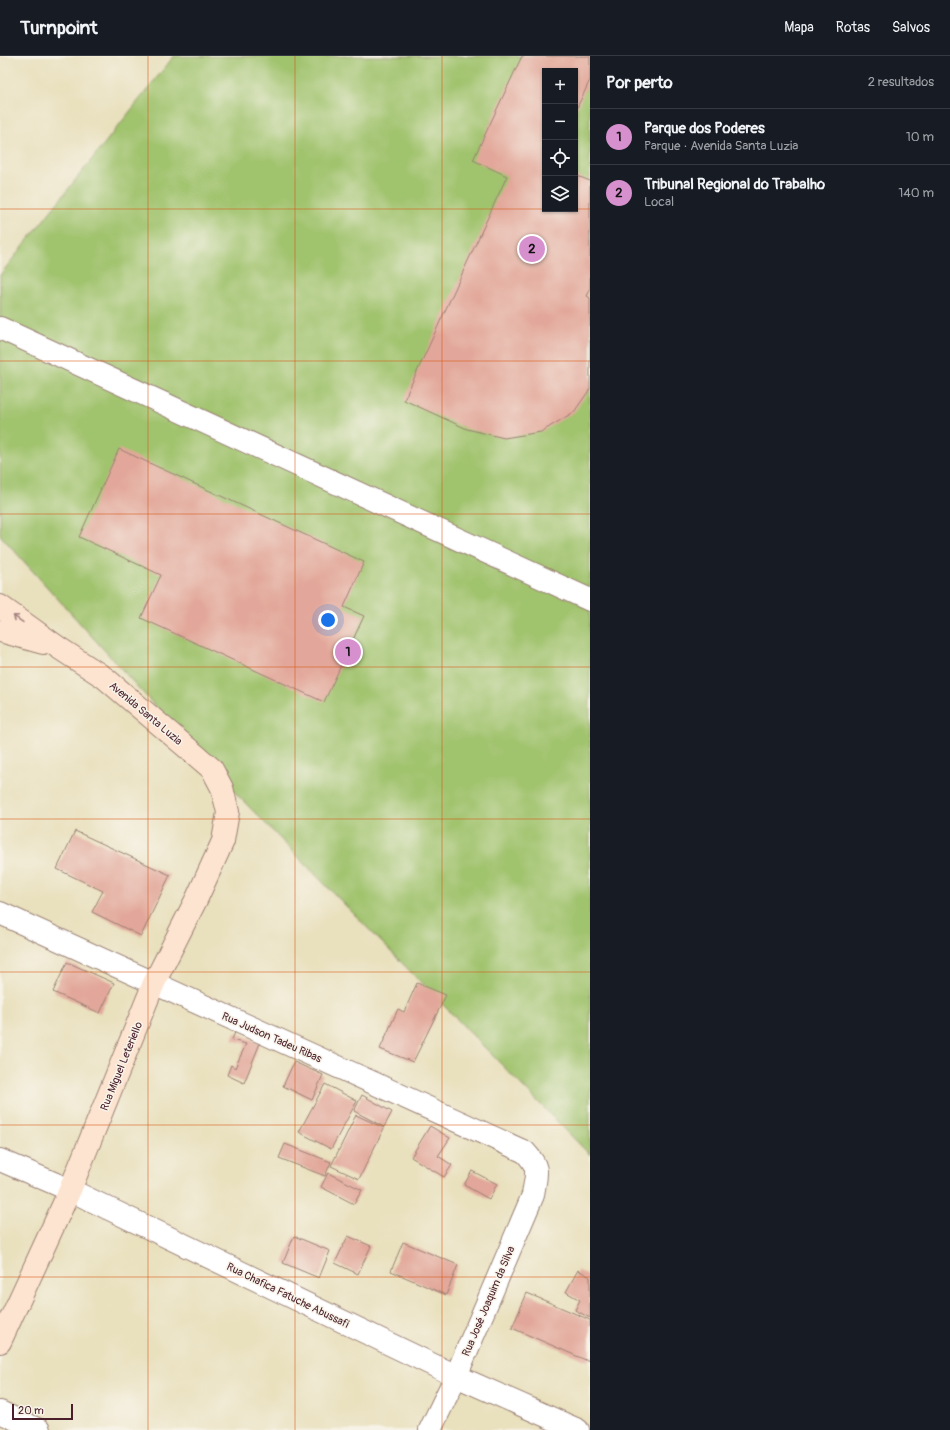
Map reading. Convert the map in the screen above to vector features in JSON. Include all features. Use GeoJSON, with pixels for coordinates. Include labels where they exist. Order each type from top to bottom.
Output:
{"type":"FeatureCollection","features":[{"type":"Feature","properties":{"kind":"street"},"geometry":{"type":"LineString","coordinates":[[0,328],[590,600]]}},
{"type":"Feature","properties":{"kind":"street","name":"Avenida Santa Luzia"},"geometry":{"type":"LineString","coordinates":[[0,606],[59,648],[105,678],[212,768],[222,788]]}},
{"type":"Feature","properties":{"kind":"street","name":"Avenida Santa Luzia"},"geometry":{"type":"LineString","coordinates":[[0,630],[59,648]]}},
{"type":"Feature","properties":{"kind":"street","name":"Rua Miguel Leteriello"},"geometry":{"type":"LineString","coordinates":[[0,1342],[70,1190],[154,983],[197,898],[223,841],[228,812],[222,788]]}},
{"type":"Feature","properties":{"kind":"street","name":"Rua Judson Tadeu Ribas"},"geometry":{"type":"LineString","coordinates":[[0,913],[525,1152],[537,1168]]}},
{"type":"Feature","properties":{"kind":"street","name":"Rua Chafica Fatuche Abussafi"},"geometry":{"type":"LineString","coordinates":[[0,1160],[70,1190],[456,1376],[578,1430]]}},
{"type":"Feature","properties":{"kind":"street","name":"Rua José Joaquim da Silva"},"geometry":{"type":"LineString","coordinates":[[430,1430],[456,1376],[533,1195],[537,1168]]}},
{"type":"Feature","properties":{"kind":"street"},"geometry":{"type":"LineString","coordinates":[[0,1412],[38,1430]]}},
{"type":"Feature","properties":{"kind":"green space"},"geometry":{"type":"Polygon","coordinates":[[[174,56],[590,56],[590,1155],[212,769],[0,535],[0,275],[174,56]]]}},
{"type":"Feature","properties":{"kind":"building"},"geometry":{"type":"Polygon","coordinates":[[[522,56],[590,56],[590,80],[578,106],[578,68],[542,68],[542,212],[578,212],[578,176],[590,181],[590,290],[587,296],[590,298],[590,389],[574,412],[541,432],[504,438],[467,429],[404,400],[507,176],[473,160],[522,56]]]}},
{"type":"Feature","properties":{"kind":"building"},"geometry":{"type":"Polygon","coordinates":[[[119,449],[364,562],[344,607],[364,616],[324,702],[141,618],[161,575],[79,537],[119,449]]]}},
{"type":"Feature","properties":{"kind":"building"},"geometry":{"type":"Polygon","coordinates":[[[75,831],[170,875],[141,936],[92,912],[103,891],[57,869],[75,831]]]}},
{"type":"Feature","properties":{"kind":"building"},"geometry":{"type":"Polygon","coordinates":[[[67,962],[114,983],[100,1013],[53,992],[67,962]]]}},
{"type":"Feature","properties":{"kind":"building"},"geometry":{"type":"Polygon","coordinates":[[[417,983],[446,995],[413,1062],[380,1049],[398,1009],[404,1012],[417,983]]]}},
{"type":"Feature","properties":{"kind":"building"},"geometry":{"type":"Polygon","coordinates":[[[235,1032],[260,1043],[244,1083],[227,1075],[231,1065],[235,1068],[246,1044],[232,1040],[235,1032]]]}},
{"type":"Feature","properties":{"kind":"building"},"geometry":{"type":"Polygon","coordinates":[[[294,1062],[323,1075],[312,1100],[283,1086],[294,1062]]]}},
{"type":"Feature","properties":{"kind":"building"},"geometry":{"type":"Polygon","coordinates":[[[325,1084],[357,1101],[331,1149],[299,1132],[325,1084]]]}},
{"type":"Feature","properties":{"kind":"building"},"geometry":{"type":"Polygon","coordinates":[[[362,1095],[392,1112],[384,1127],[354,1111],[362,1095]]]}},
{"type":"Feature","properties":{"kind":"building"},"geometry":{"type":"Polygon","coordinates":[[[356,1115],[384,1128],[359,1179],[331,1166],[356,1115]]]}},
{"type":"Feature","properties":{"kind":"building"},"geometry":{"type":"Polygon","coordinates":[[[430,1126],[450,1138],[438,1156],[452,1165],[444,1177],[411,1157],[430,1126]]]}},
{"type":"Feature","properties":{"kind":"building"},"geometry":{"type":"Polygon","coordinates":[[[285,1144],[331,1162],[325,1176],[279,1158],[285,1144]]]}},
{"type":"Feature","properties":{"kind":"building"},"geometry":{"type":"Polygon","coordinates":[[[472,1171],[497,1184],[489,1199],[464,1185],[472,1171]]]}},
{"type":"Feature","properties":{"kind":"building"},"geometry":{"type":"Polygon","coordinates":[[[328,1173],[362,1190],[354,1204],[321,1187],[328,1173]]]}},
{"type":"Feature","properties":{"kind":"building"},"geometry":{"type":"Polygon","coordinates":[[[294,1236],[330,1251],[319,1278],[283,1263],[294,1236]]]}},
{"type":"Feature","properties":{"kind":"building"},"geometry":{"type":"Polygon","coordinates":[[[348,1236],[371,1246],[358,1274],[335,1263],[348,1236]]]}},
{"type":"Feature","properties":{"kind":"building"},"geometry":{"type":"Polygon","coordinates":[[[403,1242],[458,1265],[446,1295],[391,1271],[403,1242]]]}},
{"type":"Feature","properties":{"kind":"building"},"geometry":{"type":"Polygon","coordinates":[[[578,1270],[590,1277],[590,1318],[575,1310],[580,1300],[566,1292],[578,1270]]]}},
{"type":"Feature","properties":{"kind":"building"},"geometry":{"type":"Polygon","coordinates":[[[527,1293],[590,1320],[590,1356],[588,1361],[512,1328],[527,1293]]]}},
{"type":"Feature","properties":{"kind":"place","name":"Tribunal Regional do Trabalho"},"geometry":{"type":"Point","coordinates":[532,249]}},
{"type":"Feature","properties":{"kind":"place","name":"Parque dos Poderes"},"geometry":{"type":"Point","coordinates":[348,652]}}]}
